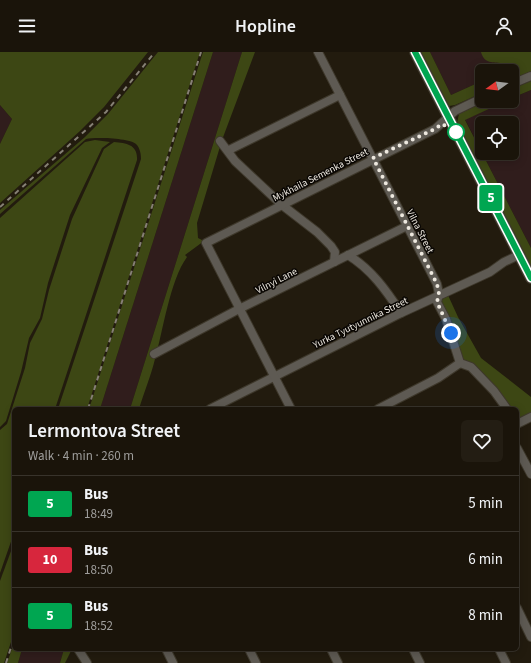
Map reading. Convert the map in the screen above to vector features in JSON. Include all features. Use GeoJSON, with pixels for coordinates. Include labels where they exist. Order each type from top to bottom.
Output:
{"type":"FeatureCollection","features":[{"type":"Feature","properties":{"kind":"street","name":"Vilna Street"},"geometry":{"type":"LineString","coordinates":[[318,52],[437,284],[439,294],[437,302],[446,319],[460,364]]}},
{"type":"Feature","properties":{"kind":"street"},"geometry":{"type":"LineString","coordinates":[[415,52],[531,278]]}},
{"type":"Feature","properties":{"kind":"street"},"geometry":{"type":"LineString","coordinates":[[519,81],[531,76]]}},
{"type":"Feature","properties":{"kind":"street"},"geometry":{"type":"LineString","coordinates":[[229,150],[340,95]]}},
{"type":"Feature","properties":{"kind":"street","name":"Mykhaila Semenka Street"},"geometry":{"type":"LineString","coordinates":[[239,309],[206,243],[373,158],[435,129],[442,124],[448,116],[475,102]]}},
{"type":"Feature","properties":{"kind":"street"},"geometry":{"type":"LineString","coordinates":[[220,141],[229,150],[235,161],[282,205],[317,232],[331,246],[335,252],[334,262]]}},
{"type":"Feature","properties":{"kind":"street","name":"Vilnyi Lane"},"geometry":{"type":"LineString","coordinates":[[154,354],[239,309],[407,226]]}},
{"type":"Feature","properties":{"kind":"street"},"geometry":{"type":"LineString","coordinates":[[348,255],[363,265],[374,277],[401,313]]}},
{"type":"Feature","properties":{"kind":"street","name":"Yurka Tyutyunnika Street"},"geometry":{"type":"LineString","coordinates":[[214,407],[439,294],[490,272],[504,262],[519,255]]}},
{"type":"Feature","properties":{"kind":"street"},"geometry":{"type":"LineString","coordinates":[[239,309],[290,407]]}},
{"type":"Feature","properties":{"kind":"street"},"geometry":{"type":"LineString","coordinates":[[382,407],[438,378],[460,364],[471,367],[494,391],[506,407]]}},
{"type":"Feature","properties":{"kind":"street"},"geometry":{"type":"LineString","coordinates":[[519,423],[531,417]]}},
{"type":"Feature","properties":{"kind":"street"},"geometry":{"type":"LineString","coordinates":[[519,452],[531,474]]}},
{"type":"Feature","properties":{"kind":"street"},"geometry":{"type":"LineString","coordinates":[[519,612],[531,637]]}},
{"type":"Feature","properties":{"kind":"street"},"geometry":{"type":"LineString","coordinates":[[79,651],[87,663]]}},
{"type":"Feature","properties":{"kind":"street"},"geometry":{"type":"LineString","coordinates":[[167,651],[173,663]]}},
{"type":"Feature","properties":{"kind":"street"},"geometry":{"type":"LineString","coordinates":[[250,651],[256,663]]}},
{"type":"Feature","properties":{"kind":"street"},"geometry":{"type":"LineString","coordinates":[[332,651],[338,663]]}},
{"type":"Feature","properties":{"kind":"street"},"geometry":{"type":"LineString","coordinates":[[414,651],[420,663]]}},
{"type":"Feature","properties":{"kind":"street"},"geometry":{"type":"LineString","coordinates":[[500,651],[506,663]]}},
{"type":"Feature","properties":{"kind":"shaded area"},"geometry":{"type":"Polygon","coordinates":[[[213,52],[242,52],[131,407],[101,407],[213,52]]]}},
{"type":"Feature","properties":{"kind":"shaded area"},"geometry":{"type":"Polygon","coordinates":[[[430,52],[531,52],[531,58],[518,64],[475,64],[475,84],[451,95],[430,52]]]}},
{"type":"Feature","properties":{"kind":"shaded area"},"geometry":{"type":"Polygon","coordinates":[[[531,90],[531,248],[486,160],[519,160],[519,116],[475,116],[475,139],[465,119],[490,108],[519,108],[519,95],[531,90]]]}},
{"type":"Feature","properties":{"kind":"shaded area"},"geometry":{"type":"Polygon","coordinates":[[[0,105],[12,119],[0,144],[0,105]]]}},
{"type":"Feature","properties":{"kind":"shaded area"},"geometry":{"type":"Polygon","coordinates":[[[21,651],[63,651],[60,663],[18,663],[21,651]]]}},
{"type":"Feature","properties":{"kind":"green space"},"geometry":{"type":"Polygon","coordinates":[[[0,52],[148,52],[104,107],[80,131],[0,203],[0,144],[12,119],[0,105],[0,52]]]}},
{"type":"Feature","properties":{"kind":"green space"},"geometry":{"type":"Polygon","coordinates":[[[158,52],[200,52],[88,407],[59,407],[141,159],[139,149],[136,144],[126,140],[104,138],[86,139],[0,214],[0,210],[85,137],[108,114],[158,52]]]}},
{"type":"Feature","properties":{"kind":"green space"},"geometry":{"type":"Polygon","coordinates":[[[203,52],[213,52],[101,407],[90,407],[203,52]]]}},
{"type":"Feature","properties":{"kind":"green space"},"geometry":{"type":"Polygon","coordinates":[[[242,52],[255,52],[222,140],[197,223],[198,238],[204,241],[185,255],[187,257],[176,279],[158,348],[140,407],[131,407],[242,52]]]}},
{"type":"Feature","properties":{"kind":"green space"},"geometry":{"type":"Polygon","coordinates":[[[420,52],[430,52],[451,95],[475,84],[475,96],[449,106],[420,52]]]}},
{"type":"Feature","properties":{"kind":"green space"},"geometry":{"type":"Polygon","coordinates":[[[481,52],[531,52],[531,71],[519,77],[519,64],[500,64],[491,62],[482,56],[481,52]]]}},
{"type":"Feature","properties":{"kind":"green space"},"geometry":{"type":"Polygon","coordinates":[[[531,81],[531,90],[519,95],[519,86],[531,81]]]}},
{"type":"Feature","properties":{"kind":"green space"},"geometry":{"type":"Polygon","coordinates":[[[475,106],[475,108],[491,108],[465,120],[475,139],[475,159],[457,123],[459,114],[475,106]]]}},
{"type":"Feature","properties":{"kind":"green space"},"geometry":{"type":"Polygon","coordinates":[[[95,140],[110,142],[102,148],[70,215],[48,283],[40,318],[29,338],[21,372],[6,421],[0,427],[0,218],[85,142],[95,140]]]}},
{"type":"Feature","properties":{"kind":"green space"},"geometry":{"type":"Polygon","coordinates":[[[114,142],[127,144],[136,151],[137,160],[56,407],[12,407],[25,368],[30,343],[42,319],[49,290],[72,219],[104,149],[114,142]]]}},
{"type":"Feature","properties":{"kind":"green space"},"geometry":{"type":"Polygon","coordinates":[[[476,160],[486,160],[531,248],[531,270],[476,160]]]}},
{"type":"Feature","properties":{"kind":"green space"},"geometry":{"type":"Polygon","coordinates":[[[447,293],[458,317],[481,358],[531,397],[531,413],[519,418],[519,407],[507,407],[462,361],[440,306],[441,297],[447,293]]]}},
{"type":"Feature","properties":{"kind":"green space"},"geometry":{"type":"Polygon","coordinates":[[[12,408],[12,539],[0,573],[0,430],[7,424],[12,408]]]}},
{"type":"Feature","properties":{"kind":"green space"},"geometry":{"type":"Polygon","coordinates":[[[12,548],[12,639],[4,663],[0,663],[0,581],[12,548]]]}},
{"type":"Feature","properties":{"kind":"green space"},"geometry":{"type":"Polygon","coordinates":[[[12,649],[12,651],[21,651],[18,663],[7,663],[12,649]]]}},
{"type":"Feature","properties":{"kind":"green space"},"geometry":{"type":"Polygon","coordinates":[[[63,651],[71,651],[65,663],[60,663],[63,651]]]}},
{"type":"Feature","properties":{"kind":"railway"},"geometry":{"type":"LineString","coordinates":[[0,207],[106,112],[155,52]]}},
{"type":"Feature","properties":{"kind":"railway"},"geometry":{"type":"LineString","coordinates":[[89,407],[201,52]]}},
{"type":"Feature","properties":{"kind":"railway"},"geometry":{"type":"LineString","coordinates":[[6,663],[12,644]]}},
{"type":"Feature","properties":{"kind":"bus line","name":"5"},"geometry":{"type":"LineString","coordinates":[[415,52],[531,278]]}},
{"type":"Feature","properties":{"kind":"route"},"geometry":{"type":"LineString","coordinates":[[451,333],[444,314],[437,302],[439,294],[437,284],[373,158],[435,129],[442,124],[456,132]]}}]}
